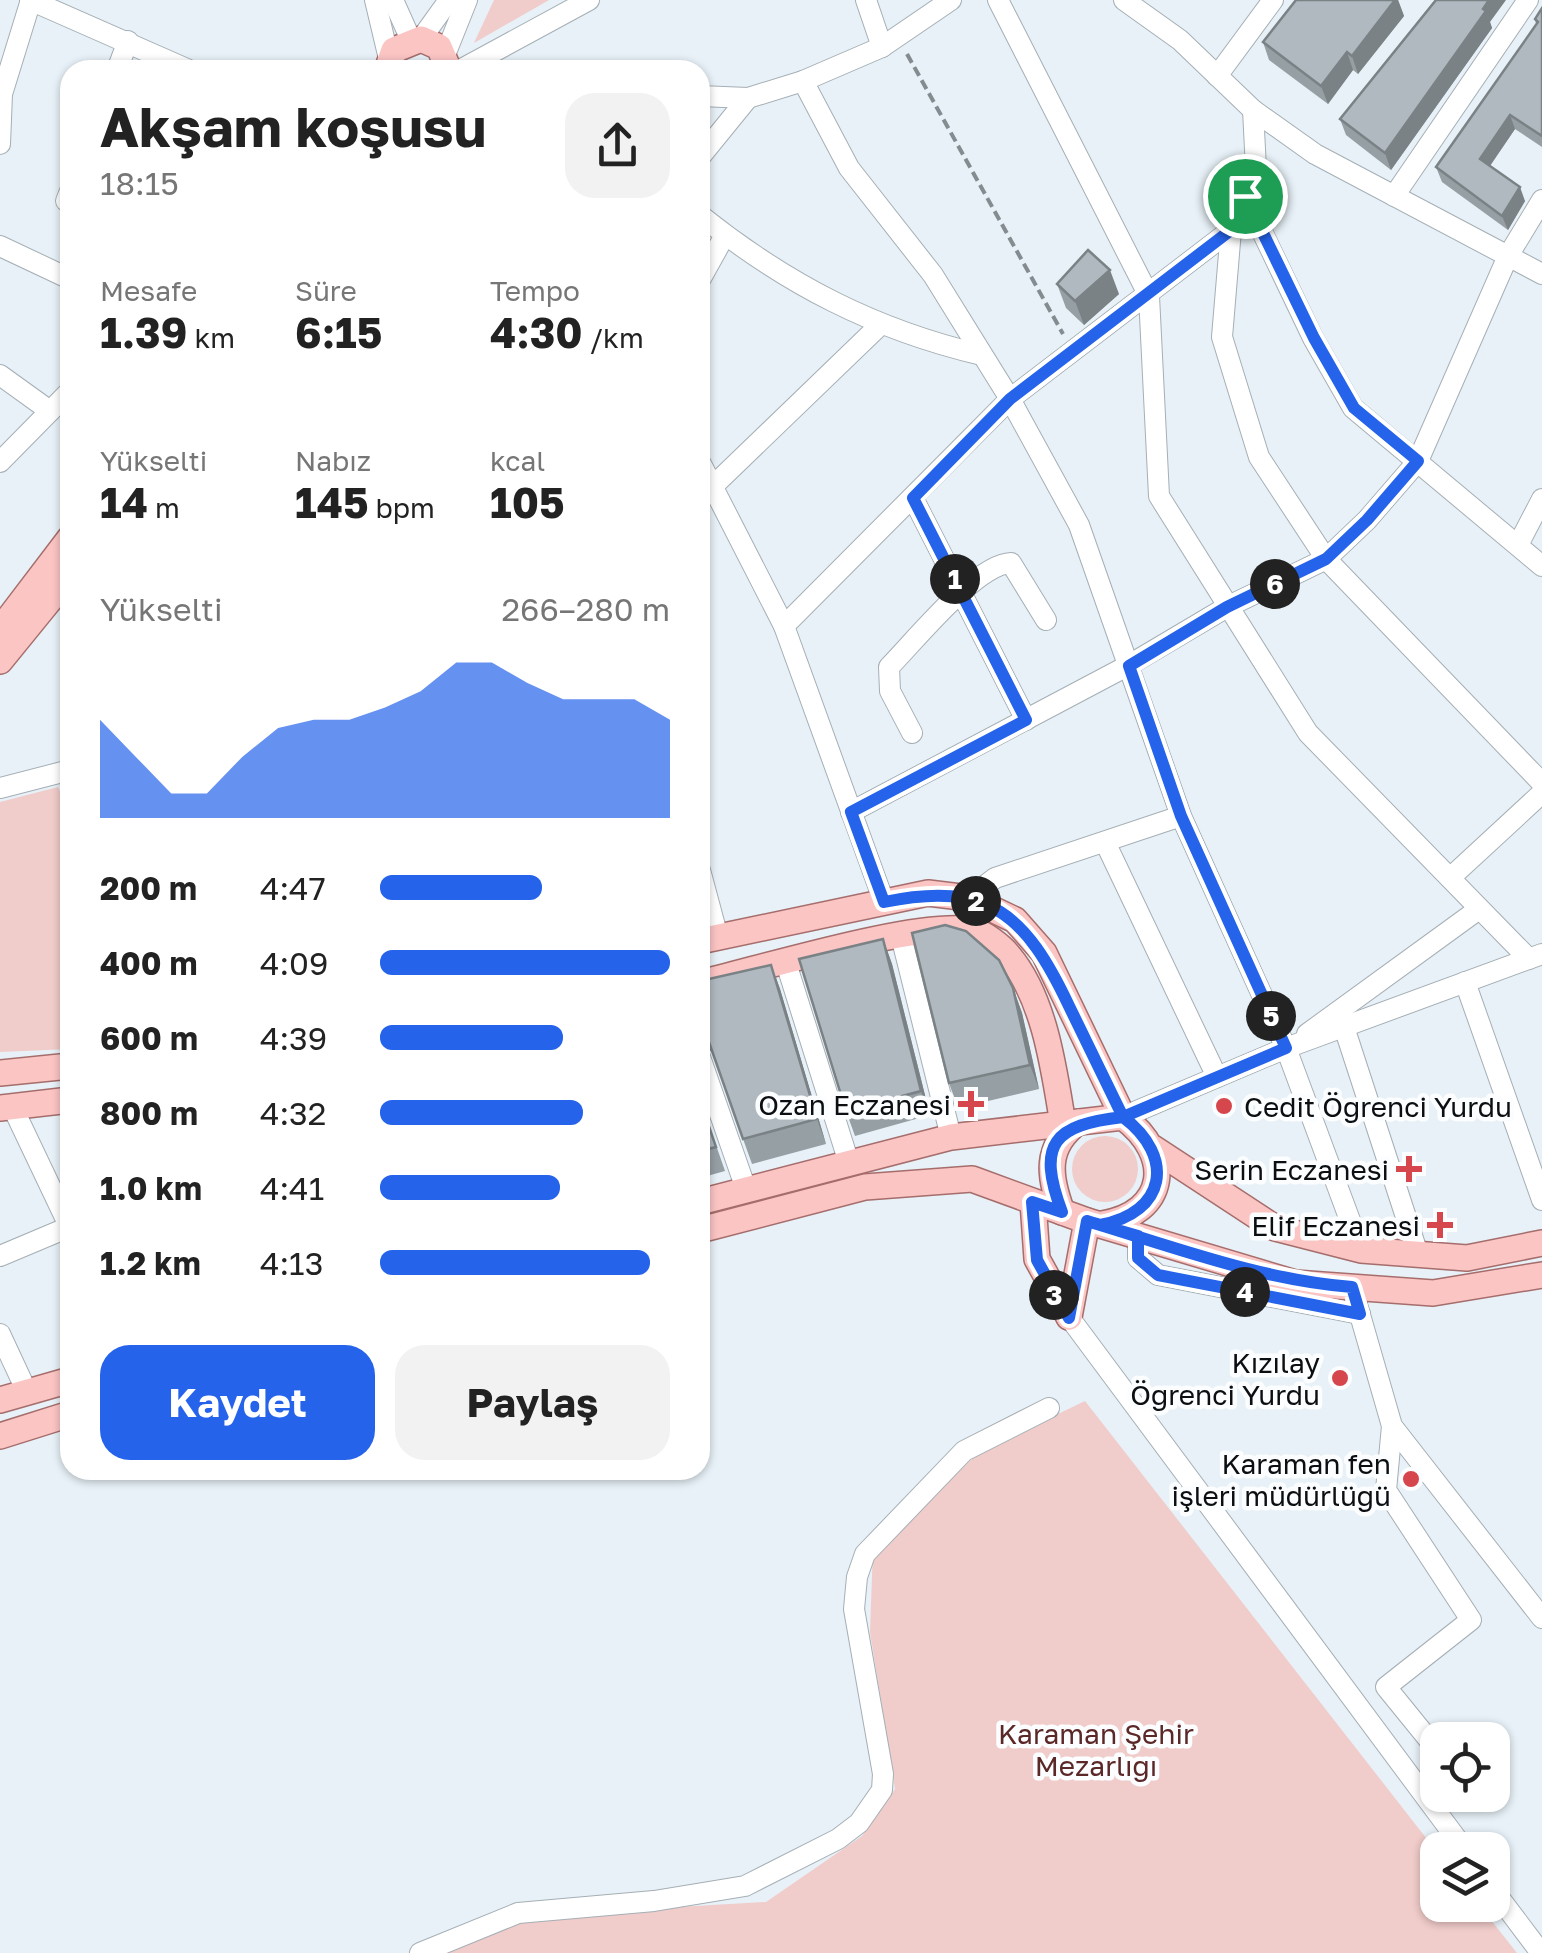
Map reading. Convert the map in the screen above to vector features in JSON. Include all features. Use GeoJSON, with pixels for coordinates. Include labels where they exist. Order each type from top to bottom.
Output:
{"type":"FeatureCollection","features":[{"type":"Feature","properties":{"kind":"main road"},"geometry":{"type":"LineString","coordinates":[[393,60],[416,40],[445,60]]}},
{"type":"Feature","properties":{"kind":"main road"},"geometry":{"type":"LineString","coordinates":[[0,630],[60,551]]}},
{"type":"Feature","properties":{"kind":"main road"},"geometry":{"type":"LineString","coordinates":[[0,660],[60,587]]}},
{"type":"Feature","properties":{"kind":"main road"},"geometry":{"type":"LineString","coordinates":[[710,939],[928,893],[969,898],[1016,920],[1044,953],[1123,1117],[1153,1148],[1275,1228],[1361,1250],[1468,1258],[1542,1243]]}},
{"type":"Feature","properties":{"kind":"main road"},"geometry":{"type":"LineString","coordinates":[[710,981],[930,930],[975,930],[1008,954],[1030,989],[1070,1123]]}},
{"type":"Feature","properties":{"kind":"main road"},"geometry":{"type":"LineString","coordinates":[[0,1072],[60,1067]]}},
{"type":"Feature","properties":{"kind":"main road"},"geometry":{"type":"LineString","coordinates":[[6,1107],[60,1101]]}},
{"type":"Feature","properties":{"kind":"main road"},"geometry":{"type":"LineString","coordinates":[[710,1199],[951,1137],[1123,1117]]}},
{"type":"Feature","properties":{"kind":"main road"},"geometry":{"type":"LineString","coordinates":[[1062,1212],[1050,1172],[1058,1141],[1070,1123]]}},
{"type":"Feature","properties":{"kind":"main road"},"geometry":{"type":"LineString","coordinates":[[1093,1223],[1122,1221],[1149,1200],[1156,1183],[1153,1148]]}},
{"type":"Feature","properties":{"kind":"main road"},"geometry":{"type":"LineString","coordinates":[[710,1227],[865,1186],[972,1178],[1093,1223],[1295,1282],[1432,1293],[1542,1275]]}},
{"type":"Feature","properties":{"kind":"main road"},"geometry":{"type":"LineString","coordinates":[[1032,1202],[1037,1260],[1069,1318]]}},
{"type":"Feature","properties":{"kind":"main road"},"geometry":{"type":"LineString","coordinates":[[1069,1318],[1093,1223]]}},
{"type":"Feature","properties":{"kind":"main road"},"geometry":{"type":"LineString","coordinates":[[0,1400],[60,1383]]}},
{"type":"Feature","properties":{"kind":"main road"},"geometry":{"type":"LineString","coordinates":[[0,1436],[60,1417]]}},
{"type":"Feature","properties":{"kind":"street"},"geometry":{"type":"LineString","coordinates":[[0,144],[2,94],[31,0],[76,10],[168,60]]}},
{"type":"Feature","properties":{"kind":"street"},"geometry":{"type":"LineString","coordinates":[[375,0],[387,60]]}},
{"type":"Feature","properties":{"kind":"street"},"geometry":{"type":"LineString","coordinates":[[393,0],[416,40],[449,0]]}},
{"type":"Feature","properties":{"kind":"street"},"geometry":{"type":"LineString","coordinates":[[453,60],[467,0]]}},
{"type":"Feature","properties":{"kind":"street"},"geometry":{"type":"LineString","coordinates":[[464,60],[512,41],[589,0]]}},
{"type":"Feature","properties":{"kind":"street"},"geometry":{"type":"LineString","coordinates":[[866,0],[890,42]]}},
{"type":"Feature","properties":{"kind":"street"},"geometry":{"type":"LineString","coordinates":[[710,96],[748,98],[804,81],[890,42],[951,0]]}},
{"type":"Feature","properties":{"kind":"street"},"geometry":{"type":"LineString","coordinates":[[998,0],[1150,296],[1159,496],[1308,733],[1480,909],[1535,956],[1286,1048],[1123,1117]]}},
{"type":"Feature","properties":{"kind":"street"},"geometry":{"type":"LineString","coordinates":[[1124,0],[1180,40],[1253,110],[1314,154],[1542,274]]}},
{"type":"Feature","properties":{"kind":"street"},"geometry":{"type":"LineString","coordinates":[[1217,76],[1274,0]]}},
{"type":"Feature","properties":{"kind":"street"},"geometry":{"type":"LineString","coordinates":[[1394,196],[1528,0]]}},
{"type":"Feature","properties":{"kind":"street"},"geometry":{"type":"LineString","coordinates":[[121,60],[128,41]]}},
{"type":"Feature","properties":{"kind":"street"},"geometry":{"type":"LineString","coordinates":[[804,81],[848,168],[933,275],[1010,399],[1079,525],[1181,816],[1286,1048],[1361,1250]]}},
{"type":"Feature","properties":{"kind":"street"},"geometry":{"type":"LineString","coordinates":[[710,145],[748,98]]}},
{"type":"Feature","properties":{"kind":"street"},"geometry":{"type":"LineString","coordinates":[[1253,110],[1256,169],[1231,230],[1222,337],[1259,457],[1326,559],[1542,782]]}},
{"type":"Feature","properties":{"kind":"street"},"geometry":{"type":"LineString","coordinates":[[1245,196],[1314,338],[1354,408],[1542,566]]}},
{"type":"Feature","properties":{"kind":"street"},"geometry":{"type":"LineString","coordinates":[[851,812],[1129,666],[1227,607],[1326,559],[1367,520],[1418,461],[1508,256],[1542,200]]}},
{"type":"Feature","properties":{"kind":"street"},"geometry":{"type":"LineString","coordinates":[[710,222],[823,298],[879,326],[982,355]]}},
{"type":"Feature","properties":{"kind":"street"},"geometry":{"type":"LineString","coordinates":[[784,626],[1010,399],[1150,296],[1231,230]]}},
{"type":"Feature","properties":{"kind":"street"},"geometry":{"type":"LineString","coordinates":[[710,262],[725,234]]}},
{"type":"Feature","properties":{"kind":"street"},"geometry":{"type":"LineString","coordinates":[[0,246],[60,274]]}},
{"type":"Feature","properties":{"kind":"street"},"geometry":{"type":"LineString","coordinates":[[712,487],[879,326]]}},
{"type":"Feature","properties":{"kind":"street"},"geometry":{"type":"LineString","coordinates":[[0,375],[50,411]]}},
{"type":"Feature","properties":{"kind":"street"},"geometry":{"type":"LineString","coordinates":[[0,462],[60,401]]}},
{"type":"Feature","properties":{"kind":"street"},"geometry":{"type":"LineString","coordinates":[[710,483],[784,626],[884,902]]}},
{"type":"Feature","properties":{"kind":"street"},"geometry":{"type":"LineString","coordinates":[[913,498],[1026,720]]}},
{"type":"Feature","properties":{"kind":"street"},"geometry":{"type":"LineString","coordinates":[[1518,545],[1542,499]]}},
{"type":"Feature","properties":{"kind":"street"},"geometry":{"type":"LineString","coordinates":[[912,733],[890,691],[889,667],[962,593],[1000,563],[1015,564],[1046,620]]}},
{"type":"Feature","properties":{"kind":"street"},"geometry":{"type":"LineString","coordinates":[[0,788],[60,776]]}},
{"type":"Feature","properties":{"kind":"street"},"geometry":{"type":"LineString","coordinates":[[1450,878],[1542,793]]}},
{"type":"Feature","properties":{"kind":"street"},"geometry":{"type":"LineString","coordinates":[[969,898],[995,878],[1181,816]]}},
{"type":"Feature","properties":{"kind":"street"},"geometry":{"type":"LineString","coordinates":[[1105,842],[1217,1077]]}},
{"type":"Feature","properties":{"kind":"street"},"geometry":{"type":"LineString","coordinates":[[1286,1048],[1480,909]]}},
{"type":"Feature","properties":{"kind":"street"},"geometry":{"type":"LineString","coordinates":[[900,936],[951,1137]]}},
{"type":"Feature","properties":{"kind":"street"},"geometry":{"type":"LineString","coordinates":[[786,963],[848,1163]]}},
{"type":"Feature","properties":{"kind":"street"},"geometry":{"type":"LineString","coordinates":[[1465,982],[1542,1200]]}},
{"type":"Feature","properties":{"kind":"street"},"geometry":{"type":"LineString","coordinates":[[1344,1027],[1418,1254]]}},
{"type":"Feature","properties":{"kind":"street"},"geometry":{"type":"LineString","coordinates":[[710,1085],[746,1189]]}},
{"type":"Feature","properties":{"kind":"street"},"geometry":{"type":"LineString","coordinates":[[6,1107],[60,1209]]}},
{"type":"Feature","properties":{"kind":"street"},"geometry":{"type":"LineString","coordinates":[[0,1256],[60,1232]]}},
{"type":"Feature","properties":{"kind":"street"},"geometry":{"type":"LineString","coordinates":[[1138,1236],[1138,1258],[1158,1275],[1360,1314]]}},
{"type":"Feature","properties":{"kind":"street"},"geometry":{"type":"LineString","coordinates":[[1352,1287],[1392,1426],[1386,1490],[1471,1620],[1386,1687],[1420,1730]]}},
{"type":"Feature","properties":{"kind":"street"},"geometry":{"type":"LineString","coordinates":[[1069,1318],[1451,1832]]}},
{"type":"Feature","properties":{"kind":"street"},"geometry":{"type":"LineString","coordinates":[[0,1334],[27,1392]]}},
{"type":"Feature","properties":{"kind":"street"},"geometry":{"type":"LineString","coordinates":[[420,1953],[518,1913],[654,1901],[745,1886],[838,1840],[859,1824],[882,1790],[883,1774],[854,1609],[857,1577],[865,1554],[964,1450],[1049,1408]]}},
{"type":"Feature","properties":{"kind":"street"},"geometry":{"type":"LineString","coordinates":[[1392,1426],[1542,1618]]}},
{"type":"Feature","properties":{"kind":"street"},"geometry":{"type":"LineString","coordinates":[[1510,1912],[1541,1953]]}},
{"type":"Feature","properties":{"kind":"path"},"geometry":{"type":"LineString","coordinates":[[890,42],[1073,353]]}},
{"type":"Feature","properties":{"kind":"green space"},"geometry":{"type":"Polygon","coordinates":[[[494,0],[549,0],[474,43],[494,0]]]}},
{"type":"Feature","properties":{"kind":"green space"},"geometry":{"type":"Polygon","coordinates":[[[58,787],[60,792],[60,1049],[0,1052],[0,802],[58,787]]]}},
{"type":"Feature","properties":{"kind":"green space"},"geometry":{"type":"Polygon","coordinates":[[[1105,1136],[1128,1146],[1138,1169],[1128,1192],[1105,1202],[1082,1192],[1072,1169],[1082,1146],[1105,1136]]]}},
{"type":"Feature","properties":{"kind":"green space","name":"Karaman Şehir Mezarlığı"},"geometry":{"type":"Polygon","coordinates":[[[1085,1401],[1421,1832],[1420,1922],[1492,1922],[1517,1953],[430,1953],[524,1916],[766,1902],[862,1836],[895,1789],[870,1632],[873,1548],[981,1451],[1085,1401]]]}},
{"type":"Feature","properties":{"kind":"building"},"geometry":{"type":"Polygon","coordinates":[[[1296,0],[1395,0],[1352,56],[1347,52],[1321,86],[1263,42],[1296,0]]]}},
{"type":"Feature","properties":{"kind":"building"},"geometry":{"type":"Polygon","coordinates":[[[1436,0],[1489,0],[1483,9],[1486,11],[1385,153],[1340,119],[1436,0]]]}},
{"type":"Feature","properties":{"kind":"building"},"geometry":{"type":"Polygon","coordinates":[[[1542,8],[1542,136],[1510,115],[1480,159],[1520,187],[1502,216],[1436,167],[1538,22],[1535,19],[1542,8]]]}},
{"type":"Feature","properties":{"kind":"building"},"geometry":{"type":"Polygon","coordinates":[[[1088,250],[1110,270],[1075,301],[1057,284],[1088,250]]]}},
{"type":"Feature","properties":{"kind":"building"},"geometry":{"type":"Polygon","coordinates":[[[945,925],[966,931],[999,960],[1013,988],[1030,1065],[949,1083],[912,933],[945,925]]]}},
{"type":"Feature","properties":{"kind":"building"},"geometry":{"type":"Polygon","coordinates":[[[883,939],[921,1091],[846,1111],[799,959],[883,939]]]}},
{"type":"Feature","properties":{"kind":"building"},"geometry":{"type":"Polygon","coordinates":[[[771,965],[817,1119],[743,1139],[710,1045],[710,979],[771,965]]]}},
{"type":"Feature","properties":{"kind":"place","name":"Ozan Eczanesi"},"geometry":{"type":"Point","coordinates":[971,1104]}},
{"type":"Feature","properties":{"kind":"place","name":"Cedit Öğrenci Yurdu"},"geometry":{"type":"Point","coordinates":[1224,1106]}},
{"type":"Feature","properties":{"kind":"place","name":"Serin Eczanesi"},"geometry":{"type":"Point","coordinates":[1409,1169]}},
{"type":"Feature","properties":{"kind":"place","name":"Elif Eczanesi"},"geometry":{"type":"Point","coordinates":[1440,1225]}},
{"type":"Feature","properties":{"kind":"place","name":"Kızılay Öğrenci Yurdu"},"geometry":{"type":"Point","coordinates":[1340,1378]}},
{"type":"Feature","properties":{"kind":"place","name":"Karaman fen işleri müdürlüğü"},"geometry":{"type":"Point","coordinates":[1411,1479]}},
{"type":"Feature","properties":{"kind":"route"},"geometry":{"type":"LineString","coordinates":[[1245,196],[1231,230],[1150,296],[1010,399],[913,498],[1026,720],[851,812],[884,902],[928,893],[969,898],[1016,920],[1044,953],[1123,1117],[1078,1122],[1068,1129],[1058,1141],[1050,1172],[1062,1212],[1032,1202],[1037,1260],[1069,1318],[1087,1221],[1138,1236],[1295,1282],[1352,1287],[1360,1314],[1158,1275],[1138,1258],[1138,1236],[1100,1225],[1122,1221],[1137,1212],[1149,1200],[1156,1183],[1158,1166],[1153,1148],[1137,1127],[1123,1117],[1286,1048],[1181,816],[1129,666],[1227,607],[1326,559],[1367,520],[1418,461],[1354,408],[1314,338],[1245,196]]}}]}
